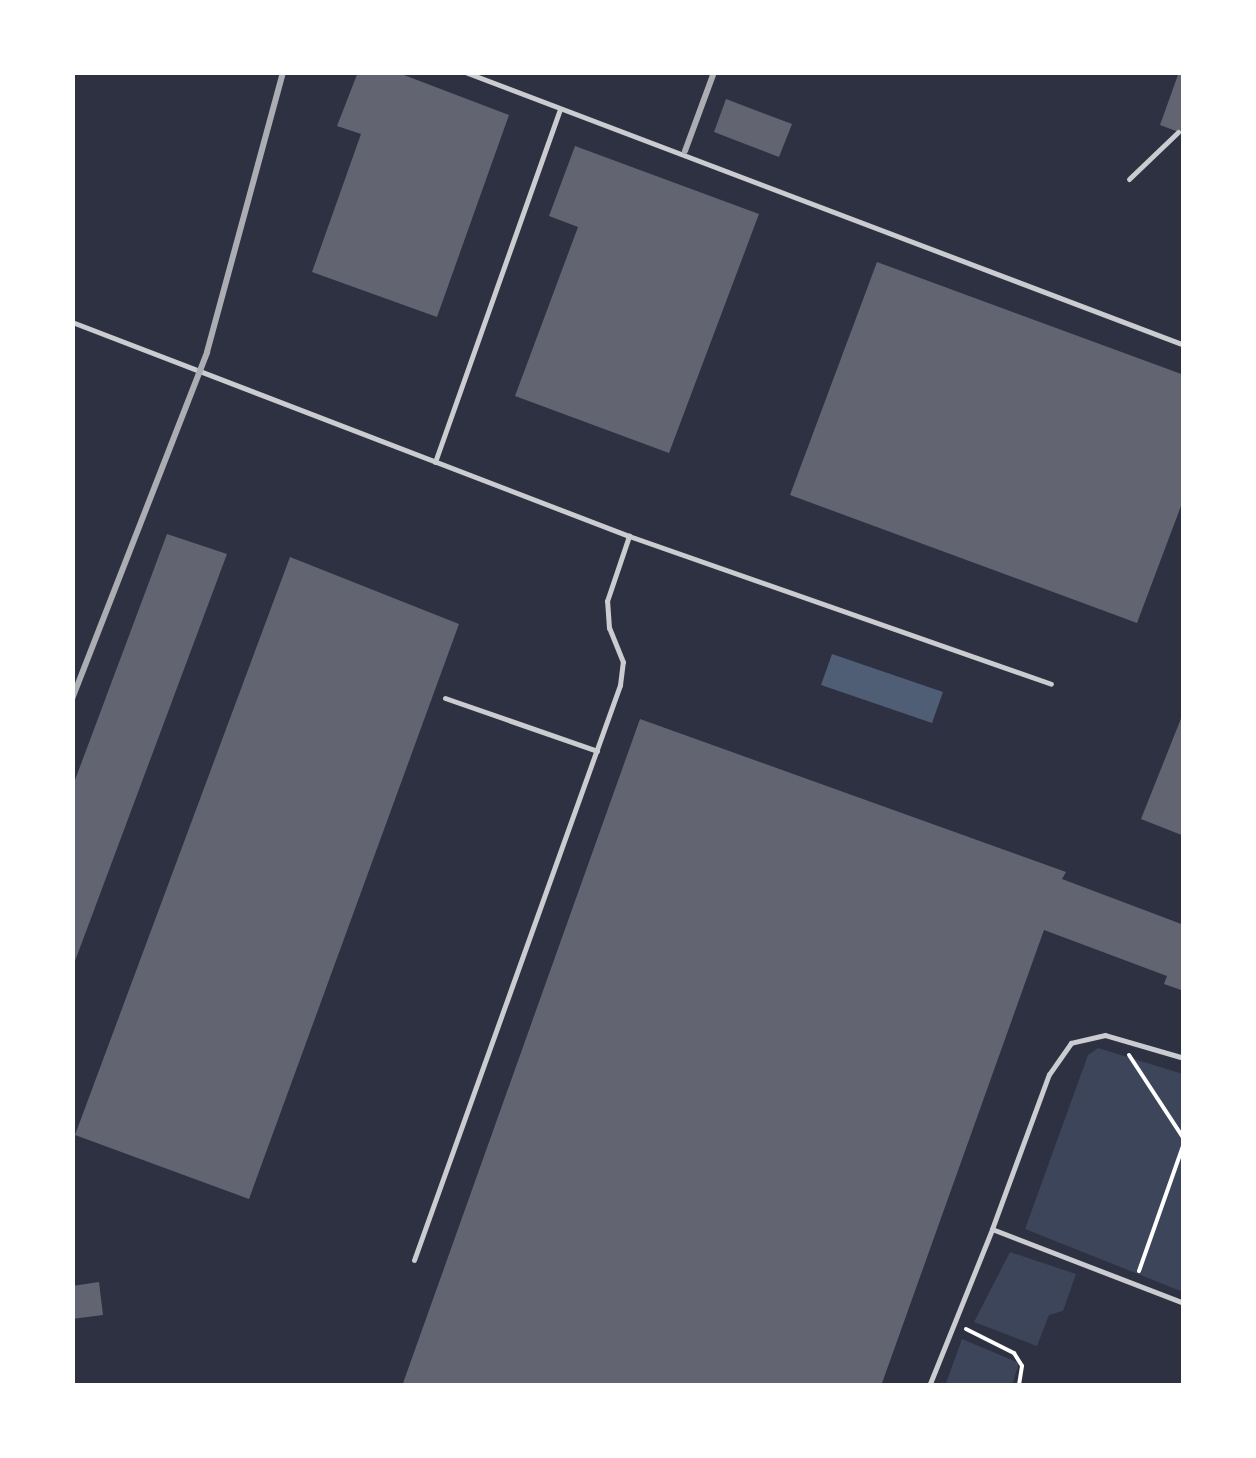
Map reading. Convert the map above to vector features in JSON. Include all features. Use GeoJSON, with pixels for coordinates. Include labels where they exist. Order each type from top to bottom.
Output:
{"type":"FeatureCollection","features":[{"type":"Feature","properties":{"kind":"lane"},"geometry":{"type":"LineString","coordinates":[[465,72],[1184,345]]}},
{"type":"Feature","properties":{"kind":"lane"},"geometry":{"type":"LineString","coordinates":[[434,462],[559,110]]}},
{"type":"Feature","properties":{"kind":"lane"},"geometry":{"type":"LineString","coordinates":[[1129,179],[1178,132]]}},
{"type":"Feature","properties":{"kind":"lane"},"geometry":{"type":"LineString","coordinates":[[72,322],[629,536],[1051,684]]}},
{"type":"Feature","properties":{"kind":"lane"},"geometry":{"type":"LineString","coordinates":[[414,1260],[623,674],[606,615],[629,536]]}},
{"type":"Feature","properties":{"kind":"lane"},"geometry":{"type":"LineString","coordinates":[[445,698],[596,752]]}},
{"type":"Feature","properties":{"kind":"lane"},"geometry":{"type":"LineString","coordinates":[[929,1386],[1054,1062],[1082,1037],[1117,1037],[1184,1058]]}},
{"type":"Feature","properties":{"kind":"lane"},"geometry":{"type":"LineString","coordinates":[[992,1229],[1181,1303]]}},
{"type":"Feature","properties":{"kind":"path"},"geometry":{"type":"LineString","coordinates":[[1117,1037],[1184,1141],[1134,1285]]}},
{"type":"Feature","properties":{"kind":"path"},"geometry":{"type":"LineString","coordinates":[[968,1330],[1014,1353],[1022,1366],[1019,1386]]}},
{"type":"Feature","properties":{"kind":"shaded area"},"geometry":{"type":"Polygon","coordinates":[[[832,654],[943,692],[932,723],[821,685],[832,654]]]}},
{"type":"Feature","properties":{"kind":"shaded area"},"geometry":{"type":"Polygon","coordinates":[[[1098,1048],[1183,1074],[1183,1292],[1025,1229],[1088,1055],[1098,1048]]]}},
{"type":"Feature","properties":{"kind":"shaded area"},"geometry":{"type":"Polygon","coordinates":[[[1010,1252],[1076,1274],[1063,1311],[1049,1315],[1037,1346],[974,1322],[1010,1252]]]}},
{"type":"Feature","properties":{"kind":"shaded area"},"geometry":{"type":"Polygon","coordinates":[[[962,1339],[1019,1363],[1012,1385],[945,1386],[962,1339]]]}},
{"type":"Feature","properties":{"kind":"building"},"geometry":{"type":"Polygon","coordinates":[[[358,72],[396,72],[509,115],[437,317],[312,272],[361,134],[337,126],[358,72]]]}},
{"type":"Feature","properties":{"kind":"building"},"geometry":{"type":"Polygon","coordinates":[[[1179,72],[1184,72],[1184,134],[1160,125],[1179,72]]]}},
{"type":"Feature","properties":{"kind":"building"},"geometry":{"type":"Polygon","coordinates":[[[726,99],[792,124],[779,157],[714,132],[726,99]]]}},
{"type":"Feature","properties":{"kind":"building"},"geometry":{"type":"Polygon","coordinates":[[[575,146],[759,214],[669,453],[515,396],[578,227],[549,216],[575,146]]]}},
{"type":"Feature","properties":{"kind":"building"},"geometry":{"type":"Polygon","coordinates":[[[877,262],[1184,375],[1184,498],[1137,623],[790,495],[877,262]]]}},
{"type":"Feature","properties":{"kind":"building"},"geometry":{"type":"Polygon","coordinates":[[[167,534],[227,554],[72,969],[72,788],[167,534]]]}},
{"type":"Feature","properties":{"kind":"building"},"geometry":{"type":"Polygon","coordinates":[[[290,557],[459,624],[249,1199],[75,1135],[290,557]]]}},
{"type":"Feature","properties":{"kind":"building"},"geometry":{"type":"Polygon","coordinates":[[[1184,711],[1184,836],[1141,819],[1184,711]]]}},
{"type":"Feature","properties":{"kind":"building"},"geometry":{"type":"Polygon","coordinates":[[[640,719],[1066,872],[1062,879],[1184,925],[1184,991],[1164,984],[1167,976],[1044,930],[881,1386],[402,1386],[640,719]]]}},
{"type":"Feature","properties":{"kind":"building"},"geometry":{"type":"Polygon","coordinates":[[[99,1282],[103,1315],[72,1319],[72,1286],[99,1282]]]}},
{"type":"Feature","properties":{"kind":"railway"},"geometry":{"type":"LineString","coordinates":[[72,699],[207,352],[283,72]]}},
{"type":"Feature","properties":{"kind":"railway"},"geometry":{"type":"LineString","coordinates":[[685,151],[714,72]]}}]}
